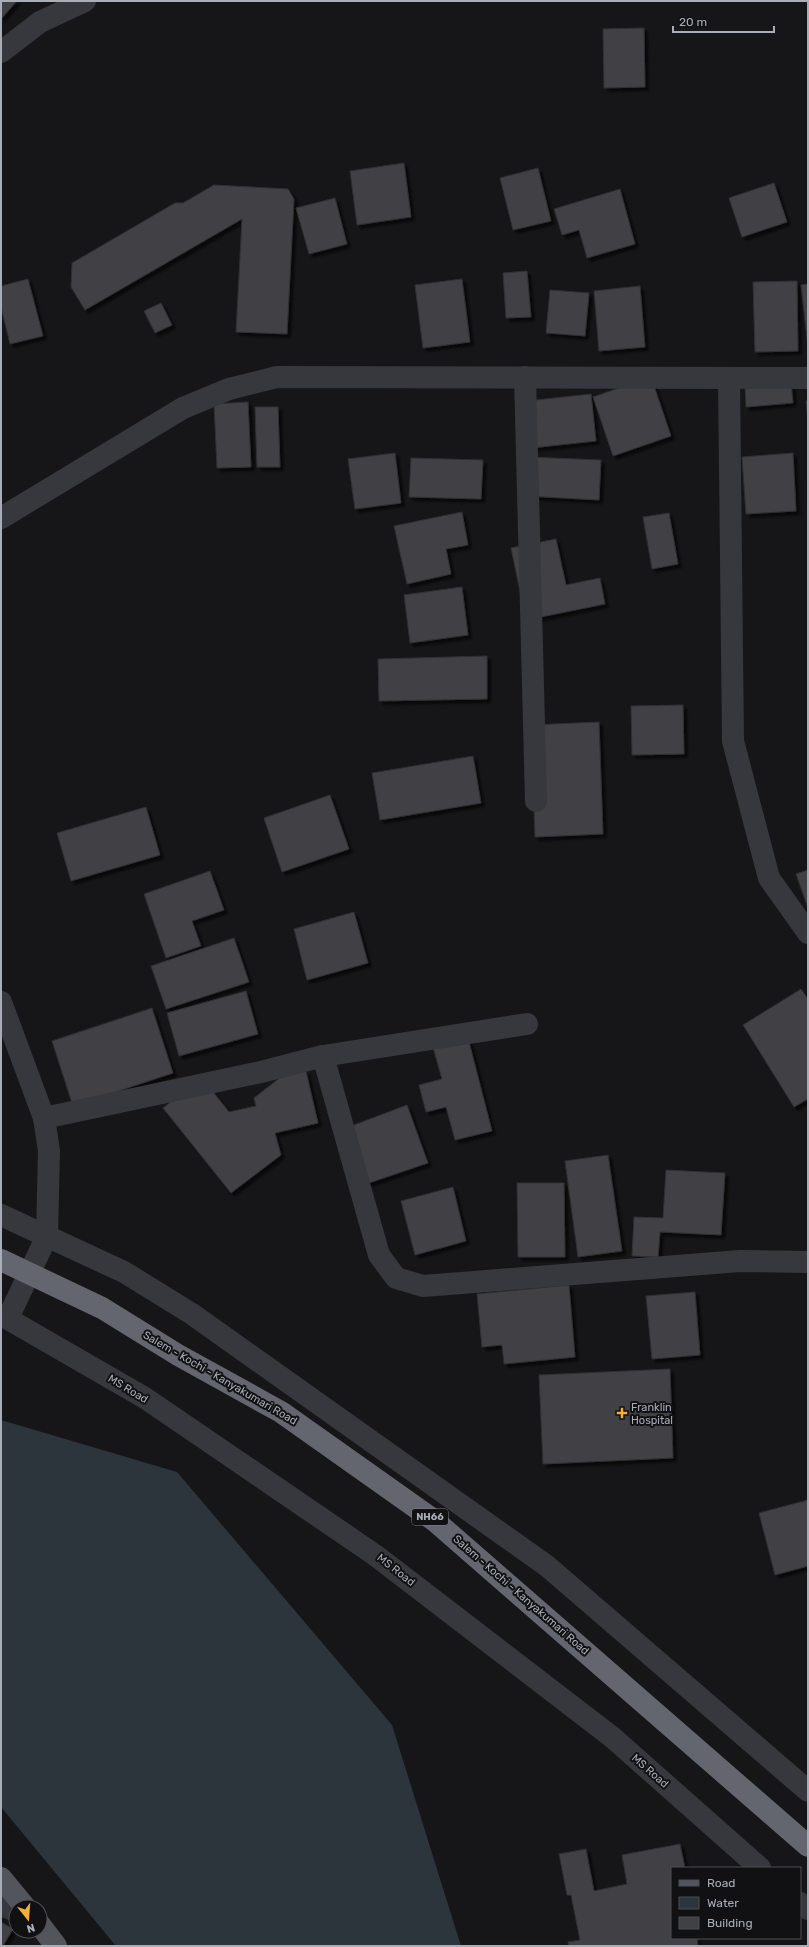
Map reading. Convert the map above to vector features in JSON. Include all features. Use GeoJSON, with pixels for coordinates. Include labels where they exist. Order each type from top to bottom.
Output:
{"type":"FeatureCollection","features":[{"type":"Feature","properties":{"kind":"highway","name":"Salem - Kochi - Kanyakumari Road"},"geometry":{"type":"LineString","coordinates":[[1,1260],[102,1308],[178,1355],[281,1412],[435,1521],[808,1846]]}},
{"type":"Feature","properties":{"kind":"main road"},"geometry":{"type":"LineString","coordinates":[[1,1878],[18,1899]]}},
{"type":"Feature","properties":{"kind":"main road"},"geometry":{"type":"LineString","coordinates":[[48,1936],[56,1946]]}},
{"type":"Feature","properties":{"kind":"street"},"geometry":{"type":"LineString","coordinates":[[6,47],[40,22],[85,1]]}},
{"type":"Feature","properties":{"kind":"street"},"geometry":{"type":"LineString","coordinates":[[1,518],[183,408],[229,389],[277,377],[808,378]]}},
{"type":"Feature","properties":{"kind":"street"},"geometry":{"type":"LineString","coordinates":[[525,377],[536,801]]}},
{"type":"Feature","properties":{"kind":"street"},"geometry":{"type":"LineString","coordinates":[[729,378],[733,741],[769,878],[808,933]]}},
{"type":"Feature","properties":{"kind":"street"},"geometry":{"type":"LineString","coordinates":[[1,1002],[44,1118],[49,1151],[47,1236],[4,1317]]}},
{"type":"Feature","properties":{"kind":"street"},"geometry":{"type":"LineString","coordinates":[[44,1118],[261,1072],[322,1056],[527,1024]]}},
{"type":"Feature","properties":{"kind":"street"},"geometry":{"type":"LineString","coordinates":[[322,1056],[379,1255],[396,1278],[423,1286],[740,1261],[808,1262]]}},
{"type":"Feature","properties":{"kind":"street"},"geometry":{"type":"LineString","coordinates":[[1,1215],[124,1272],[192,1314],[547,1566],[808,1791]]}},
{"type":"Feature","properties":{"kind":"street","name":"MS Road"},"geometry":{"type":"LineString","coordinates":[[4,1317],[145,1398],[376,1554],[612,1737],[759,1867]]}},
{"type":"Feature","properties":{"kind":"water"},"geometry":{"type":"Polygon","coordinates":[[[1,1420],[177,1472],[392,1725],[461,1946],[116,1946],[1,1807],[1,1420]]]}},
{"type":"Feature","properties":{"kind":"building"},"geometry":{"type":"Polygon","coordinates":[[[1,1],[17,1],[1,19],[1,1]]]}},
{"type":"Feature","properties":{"kind":"building"},"geometry":{"type":"Polygon","coordinates":[[[644,28],[645,87],[604,88],[603,29],[644,28]]]}},
{"type":"Feature","properties":{"kind":"building"},"geometry":{"type":"Polygon","coordinates":[[[404,163],[411,217],[357,225],[350,171],[404,163]]]}},
{"type":"Feature","properties":{"kind":"building"},"geometry":{"type":"Polygon","coordinates":[[[538,168],[551,221],[513,230],[500,178],[538,168]]]}},
{"type":"Feature","properties":{"kind":"building"},"geometry":{"type":"Polygon","coordinates":[[[774,183],[787,222],[742,237],[729,198],[774,183]]]}},
{"type":"Feature","properties":{"kind":"building"},"geometry":{"type":"Polygon","coordinates":[[[214,185],[288,189],[294,199],[287,334],[236,332],[242,219],[85,310],[71,287],[72,263],[175,203],[183,203],[214,185]]]}},
{"type":"Feature","properties":{"kind":"building"},"geometry":{"type":"Polygon","coordinates":[[[620,189],[635,244],[587,258],[579,230],[562,235],[554,209],[620,189]]]}},
{"type":"Feature","properties":{"kind":"building"},"geometry":{"type":"Polygon","coordinates":[[[335,198],[347,244],[309,254],[296,208],[335,198]]]}},
{"type":"Feature","properties":{"kind":"building"},"geometry":{"type":"Polygon","coordinates":[[[527,271],[531,317],[506,318],[503,273],[527,271]]]}},
{"type":"Feature","properties":{"kind":"building"},"geometry":{"type":"Polygon","coordinates":[[[28,279],[43,336],[10,344],[1,307],[1,286],[28,279]]]}},
{"type":"Feature","properties":{"kind":"building"},"geometry":{"type":"Polygon","coordinates":[[[462,279],[470,342],[423,348],[415,285],[462,279]]]}},
{"type":"Feature","properties":{"kind":"building"},"geometry":{"type":"Polygon","coordinates":[[[797,281],[798,351],[755,352],[753,282],[797,281]]]}},
{"type":"Feature","properties":{"kind":"building"},"geometry":{"type":"Polygon","coordinates":[[[808,284],[808,347],[801,285],[808,284]]]}},
{"type":"Feature","properties":{"kind":"building"},"geometry":{"type":"Polygon","coordinates":[[[640,286],[645,347],[599,351],[594,291],[640,286]]]}},
{"type":"Feature","properties":{"kind":"building"},"geometry":{"type":"Polygon","coordinates":[[[550,290],[589,293],[585,336],[546,333],[550,290]]]}},
{"type":"Feature","properties":{"kind":"building"},"geometry":{"type":"Polygon","coordinates":[[[161,303],[172,325],[155,333],[144,311],[161,303]]]}},
{"type":"Feature","properties":{"kind":"building"},"geometry":{"type":"Polygon","coordinates":[[[651,377],[671,436],[613,456],[593,397],[651,377]]]}},
{"type":"Feature","properties":{"kind":"building"},"geometry":{"type":"Polygon","coordinates":[[[791,381],[793,403],[746,407],[745,385],[791,381]]]}},
{"type":"Feature","properties":{"kind":"building"},"geometry":{"type":"Polygon","coordinates":[[[591,394],[596,441],[522,449],[518,402],[591,394]]]}},
{"type":"Feature","properties":{"kind":"building"},"geometry":{"type":"Polygon","coordinates":[[[806,401],[808,401],[808,421],[806,401]]]}},
{"type":"Feature","properties":{"kind":"building"},"geometry":{"type":"Polygon","coordinates":[[[248,402],[251,467],[217,468],[214,404],[248,402]]]}},
{"type":"Feature","properties":{"kind":"building"},"geometry":{"type":"Polygon","coordinates":[[[255,407],[278,407],[280,467],[257,467],[255,407]]]}},
{"type":"Feature","properties":{"kind":"building"},"geometry":{"type":"Polygon","coordinates":[[[395,453],[401,503],[355,509],[348,459],[395,453]]]}},
{"type":"Feature","properties":{"kind":"building"},"geometry":{"type":"Polygon","coordinates":[[[793,453],[796,511],[746,514],[742,457],[793,453]]]}},
{"type":"Feature","properties":{"kind":"building"},"geometry":{"type":"Polygon","coordinates":[[[527,457],[601,460],[599,500],[525,496],[527,457]]]}},
{"type":"Feature","properties":{"kind":"building"},"geometry":{"type":"Polygon","coordinates":[[[411,458],[483,460],[481,499],[409,497],[411,458]]]}},
{"type":"Feature","properties":{"kind":"building"},"geometry":{"type":"Polygon","coordinates":[[[462,512],[468,545],[446,549],[451,574],[407,584],[394,526],[462,512]]]}},
{"type":"Feature","properties":{"kind":"building"},"geometry":{"type":"Polygon","coordinates":[[[669,513],[678,564],[652,569],[643,517],[669,513]]]}},
{"type":"Feature","properties":{"kind":"building"},"geometry":{"type":"Polygon","coordinates":[[[556,539],[566,585],[600,578],[605,604],[526,620],[511,548],[556,539]]]}},
{"type":"Feature","properties":{"kind":"building"},"geometry":{"type":"Polygon","coordinates":[[[462,587],[468,635],[410,643],[404,595],[462,587]]]}},
{"type":"Feature","properties":{"kind":"building"},"geometry":{"type":"Polygon","coordinates":[[[487,656],[487,699],[379,701],[378,659],[487,656]]]}},
{"type":"Feature","properties":{"kind":"building"},"geometry":{"type":"Polygon","coordinates":[[[683,705],[684,754],[632,755],[631,706],[683,705]]]}},
{"type":"Feature","properties":{"kind":"building"},"geometry":{"type":"Polygon","coordinates":[[[599,722],[603,834],[535,837],[531,725],[599,722]]]}},
{"type":"Feature","properties":{"kind":"building"},"geometry":{"type":"Polygon","coordinates":[[[473,756],[481,803],[380,820],[372,773],[473,756]]]}},
{"type":"Feature","properties":{"kind":"building"},"geometry":{"type":"Polygon","coordinates":[[[330,795],[349,849],[282,872],[264,818],[330,795]]]}},
{"type":"Feature","properties":{"kind":"building"},"geometry":{"type":"Polygon","coordinates":[[[146,807],[160,855],[71,881],[57,833],[146,807]]]}},
{"type":"Feature","properties":{"kind":"building"},"geometry":{"type":"Polygon","coordinates":[[[808,870],[808,908],[796,874],[808,870]]]}},
{"type":"Feature","properties":{"kind":"building"},"geometry":{"type":"Polygon","coordinates":[[[210,871],[224,910],[192,921],[201,946],[166,958],[144,894],[210,871]]]}},
{"type":"Feature","properties":{"kind":"building"},"geometry":{"type":"Polygon","coordinates":[[[354,912],[368,963],[307,980],[294,929],[354,912]]]}},
{"type":"Feature","properties":{"kind":"building"},"geometry":{"type":"Polygon","coordinates":[[[234,938],[249,982],[166,1009],[151,966],[234,938]]]}},
{"type":"Feature","properties":{"kind":"building"},"geometry":{"type":"Polygon","coordinates":[[[801,989],[808,999],[808,1099],[794,1107],[743,1025],[801,989]]]}},
{"type":"Feature","properties":{"kind":"building"},"geometry":{"type":"Polygon","coordinates":[[[246,991],[258,1034],[179,1056],[167,1013],[246,991]]]}},
{"type":"Feature","properties":{"kind":"building"},"geometry":{"type":"Polygon","coordinates":[[[152,1008],[173,1073],[73,1106],[52,1041],[152,1008]]]}},
{"type":"Feature","properties":{"kind":"building"},"geometry":{"type":"Polygon","coordinates":[[[468,1038],[492,1131],[455,1140],[446,1107],[426,1112],[419,1085],[442,1079],[433,1047],[468,1038]]]}},
{"type":"Feature","properties":{"kind":"building"},"geometry":{"type":"Polygon","coordinates":[[[306,1071],[318,1123],[275,1133],[281,1155],[231,1193],[163,1108],[202,1078],[229,1112],[256,1106],[254,1098],[281,1077],[306,1071]]]}},
{"type":"Feature","properties":{"kind":"building"},"geometry":{"type":"Polygon","coordinates":[[[407,1105],[428,1163],[366,1184],[346,1128],[407,1105]]]}},
{"type":"Feature","properties":{"kind":"building"},"geometry":{"type":"Polygon","coordinates":[[[608,1155],[622,1251],[578,1257],[565,1161],[608,1155]]]}},
{"type":"Feature","properties":{"kind":"building"},"geometry":{"type":"Polygon","coordinates":[[[666,1170],[725,1173],[721,1235],[660,1232],[658,1257],[632,1256],[634,1217],[663,1218],[666,1170]]]}},
{"type":"Feature","properties":{"kind":"building"},"geometry":{"type":"Polygon","coordinates":[[[517,1183],[564,1183],[565,1257],[518,1257],[517,1183]]]}},
{"type":"Feature","properties":{"kind":"building"},"geometry":{"type":"Polygon","coordinates":[[[453,1187],[466,1241],[415,1255],[401,1201],[453,1187]]]}},
{"type":"Feature","properties":{"kind":"building"},"geometry":{"type":"Polygon","coordinates":[[[569,1285],[575,1357],[504,1364],[502,1345],[482,1347],[477,1294],[569,1285]]]}},
{"type":"Feature","properties":{"kind":"building"},"geometry":{"type":"Polygon","coordinates":[[[695,1292],[700,1355],[652,1359],[646,1296],[695,1292]]]}},
{"type":"Feature","properties":{"kind":"building"},"geometry":{"type":"Polygon","coordinates":[[[670,1369],[673,1458],[543,1464],[539,1375],[670,1369]]]}},
{"type":"Feature","properties":{"kind":"building"},"geometry":{"type":"Polygon","coordinates":[[[808,1500],[808,1566],[775,1575],[759,1513],[808,1500]]]}},
{"type":"Feature","properties":{"kind":"building"},"geometry":{"type":"Polygon","coordinates":[[[680,1844],[685,1867],[671,1867],[671,1939],[697,1939],[698,1946],[569,1946],[568,1942],[580,1940],[571,1895],[567,1895],[559,1854],[586,1849],[594,1891],[627,1884],[622,1855],[680,1844]]]}},
{"type":"Feature","properties":{"kind":"building"},"geometry":{"type":"Polygon","coordinates":[[[1,1922],[8,1926],[8,1938],[3,1946],[1,1946],[1,1922]]]}},
{"type":"Feature","properties":{"kind":"place","name":"Franklin Hospital"},"geometry":{"type":"Point","coordinates":[622,1413]}}]}
